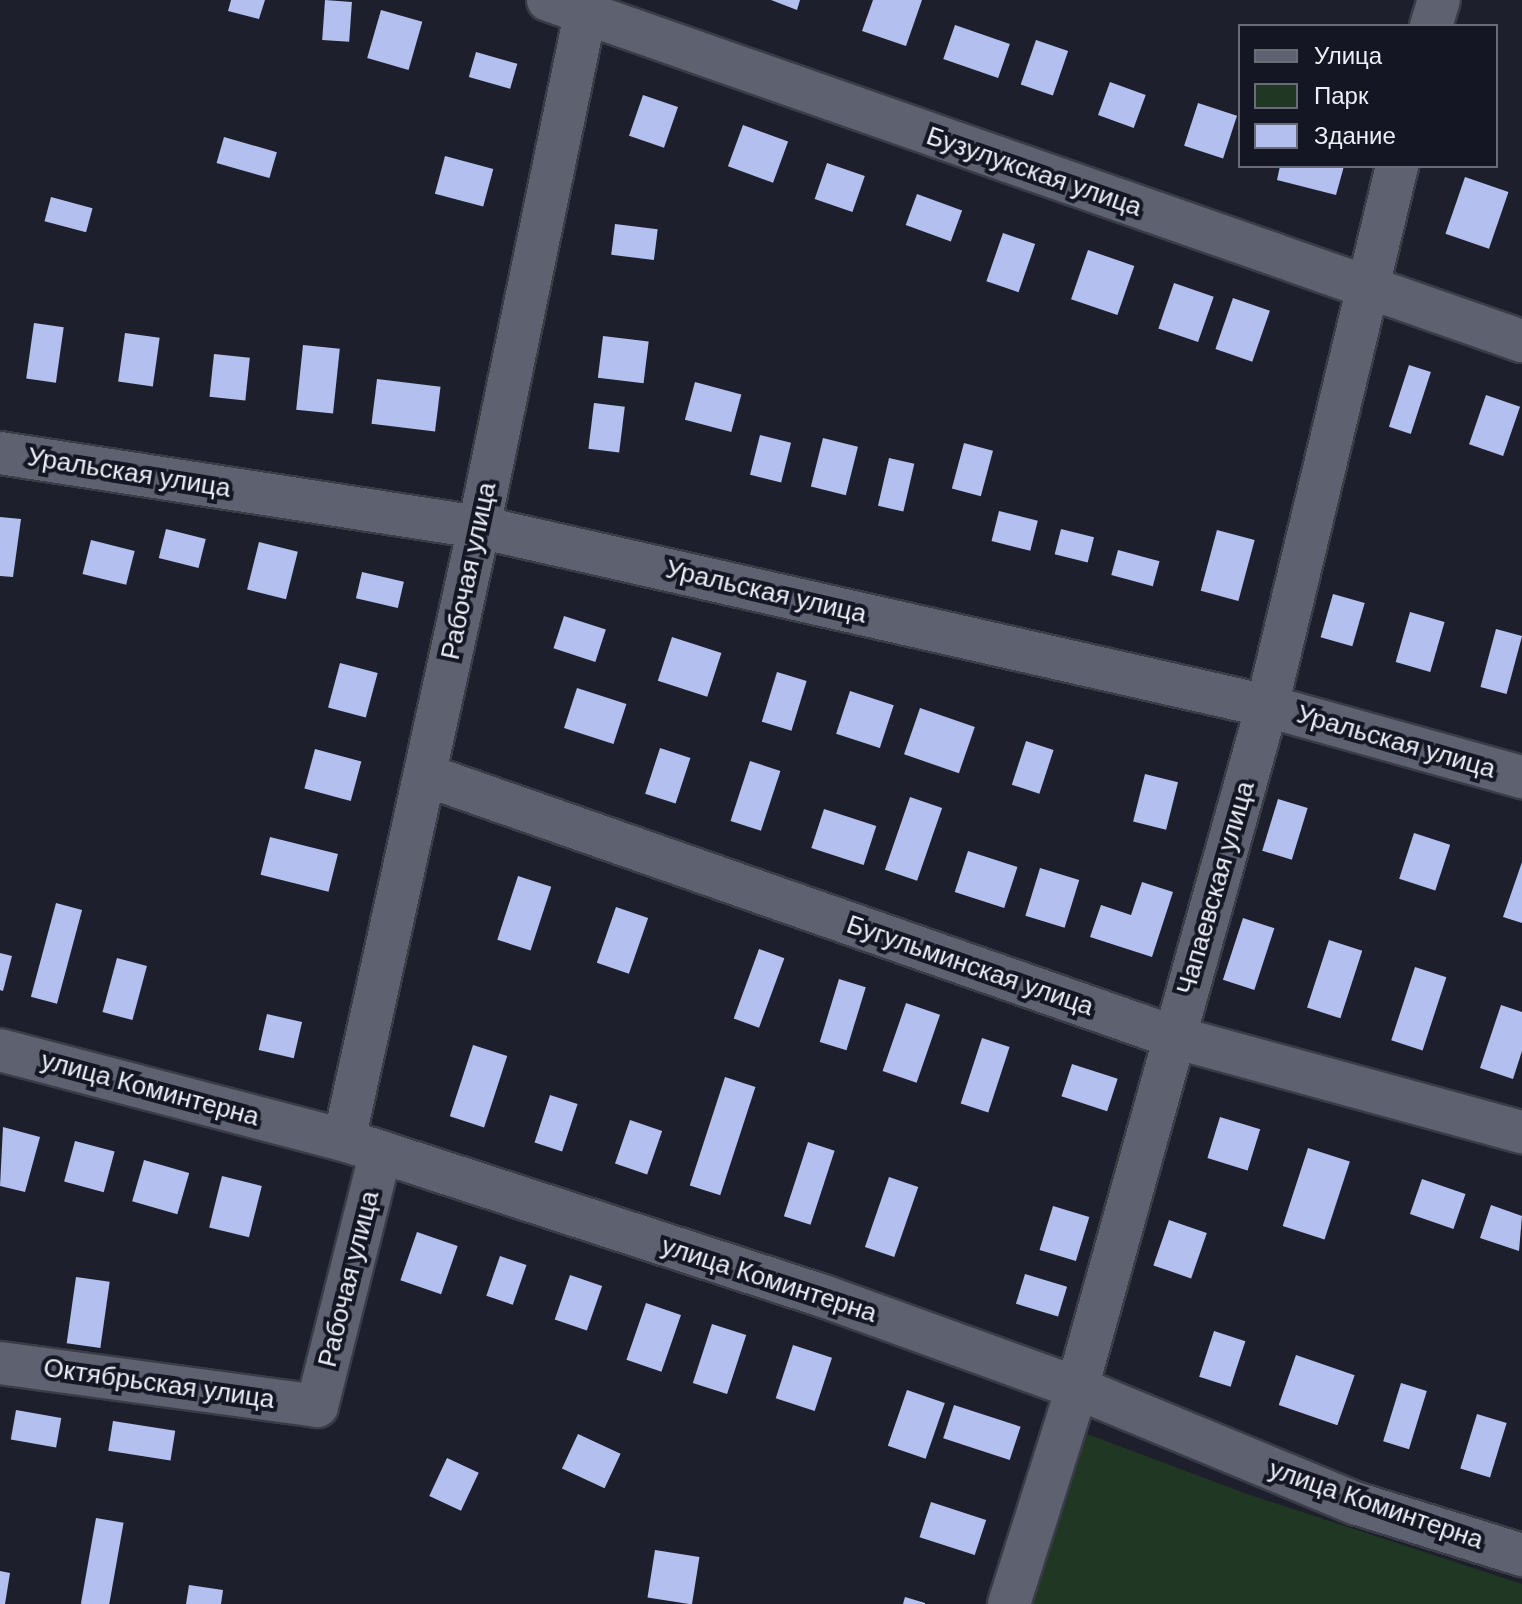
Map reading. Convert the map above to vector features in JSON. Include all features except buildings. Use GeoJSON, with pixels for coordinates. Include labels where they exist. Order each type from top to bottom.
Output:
{"type":"FeatureCollection","features":[{"type":"Feature","properties":{"kind":"street"},"geometry":{"type":"LineString","coordinates":[[1432,24],[1439,0]]}},
{"type":"Feature","properties":{"kind":"street","name":"Бузулукская улица"},"geometry":{"type":"LineString","coordinates":[[574,5],[1368,290],[1522,341]]}},
{"type":"Feature","properties":{"kind":"street","name":"Рабочая улица"},"geometry":{"type":"LineString","coordinates":[[317,1406],[425,775],[479,527],[574,5]]}},
{"type":"Feature","properties":{"kind":"street","name":"Чапаевская улица"},"geometry":{"type":"LineString","coordinates":[[1009,1604],[1077,1388],[1267,706],[1397,168]]}},
{"type":"Feature","properties":{"kind":"street","name":"Уральская улица"},"geometry":{"type":"LineString","coordinates":[[0,453],[479,527],[1267,706],[1522,777]]}},
{"type":"Feature","properties":{"kind":"street","name":"Бугульминская улица"},"geometry":{"type":"LineString","coordinates":[[425,775],[1174,1037],[1522,1132]]}},
{"type":"Feature","properties":{"kind":"street","name":"улица Коминтерна"},"geometry":{"type":"LineString","coordinates":[[0,1050],[363,1146],[823,1296],[1077,1388],[1355,1503],[1522,1555]]}},
{"type":"Feature","properties":{"kind":"street","name":"Октябрьская улица"},"geometry":{"type":"LineString","coordinates":[[0,1363],[317,1406]]}},
{"type":"Feature","properties":{"kind":"green space"},"geometry":{"type":"Polygon","coordinates":[[[1087,1434],[1247,1494],[1522,1584],[1522,1604],[1031,1604],[1087,1434]]]}}]}
